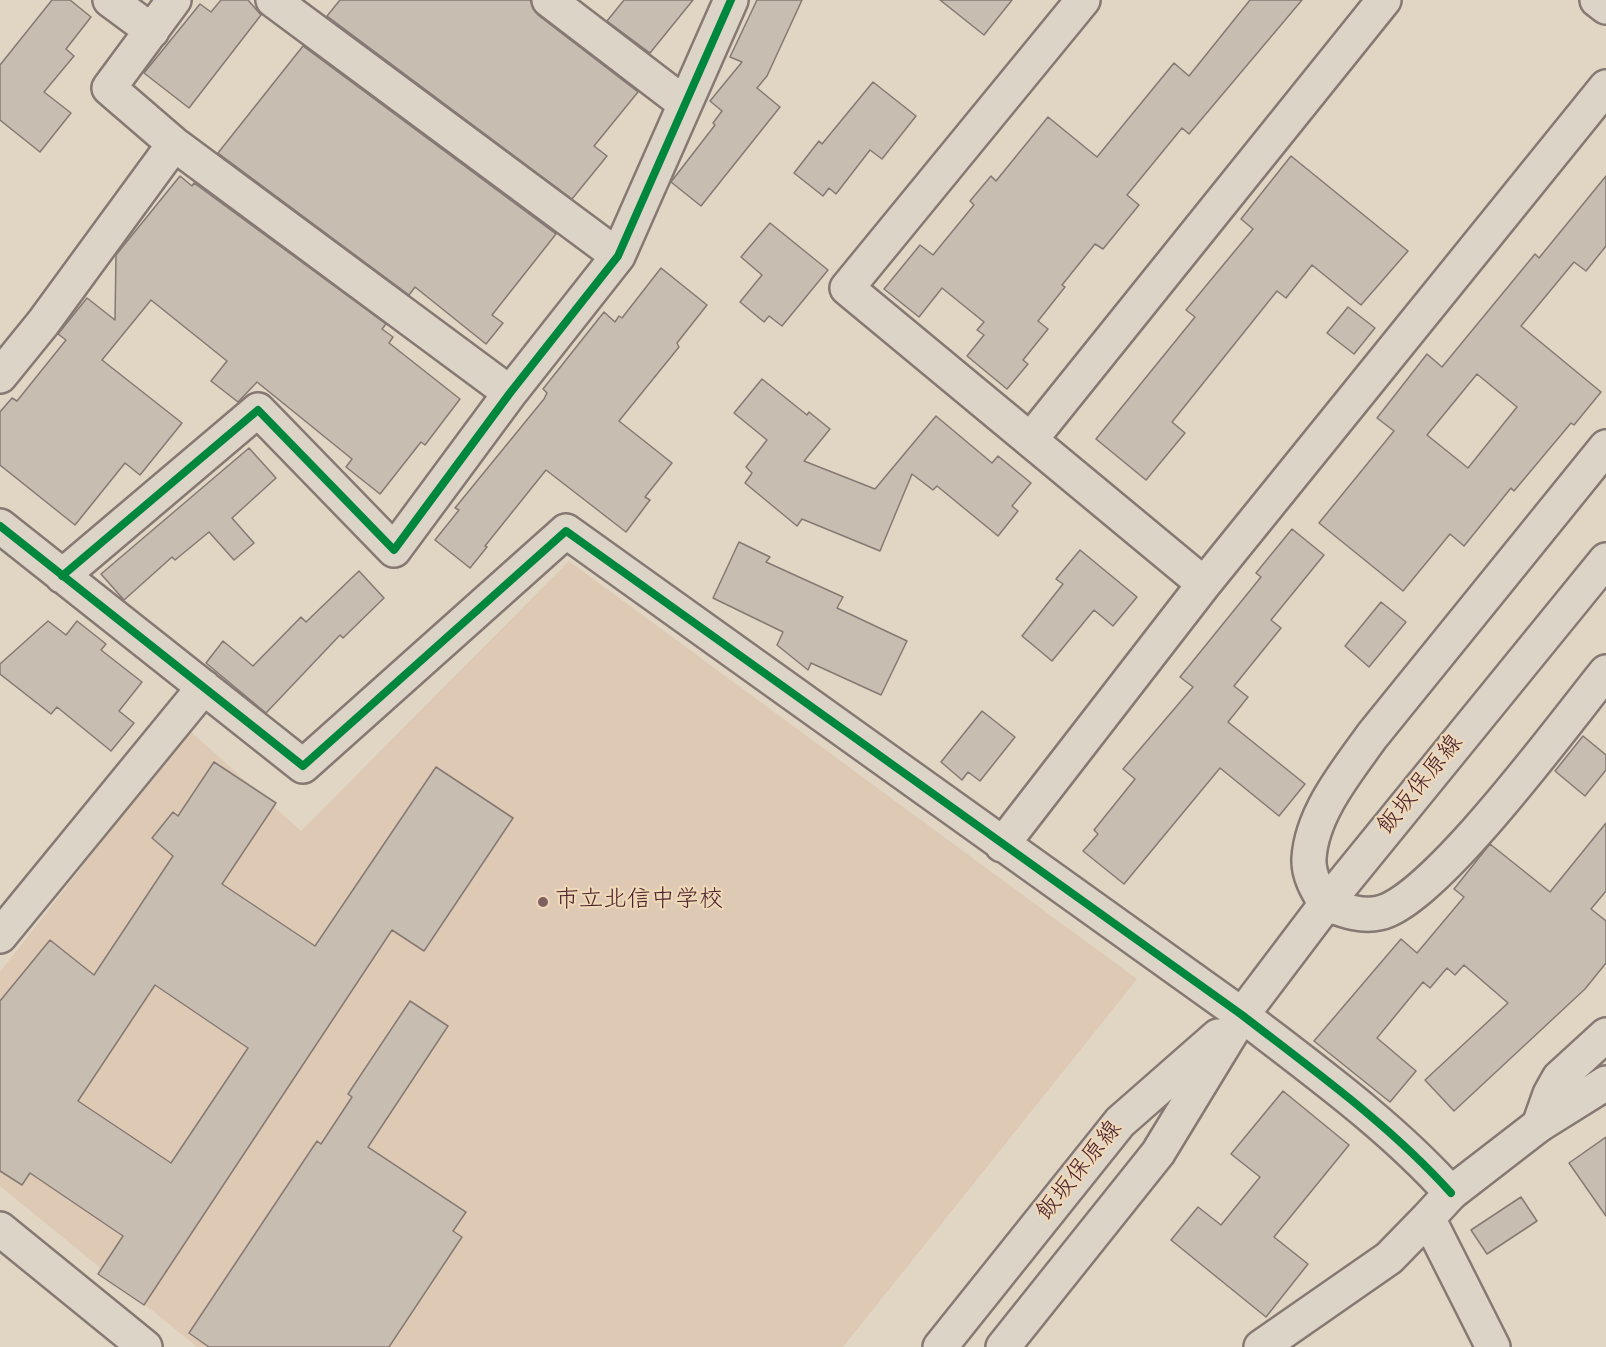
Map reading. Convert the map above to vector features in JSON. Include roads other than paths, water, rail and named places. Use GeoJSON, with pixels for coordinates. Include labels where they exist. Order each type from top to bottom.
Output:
{"type":"FeatureCollection","features":[{"type":"Feature","properties":{"kind":"street"},"geometry":{"type":"LineString","coordinates":[[110,0],[152,31]]}},
{"type":"Feature","properties":{"kind":"street"},"geometry":{"type":"LineString","coordinates":[[174,0],[109,88],[174,144],[510,393]]}},
{"type":"Feature","properties":{"kind":"street"},"geometry":{"type":"LineString","coordinates":[[273,0],[618,256]]}},
{"type":"Feature","properties":{"kind":"street"},"geometry":{"type":"LineString","coordinates":[[549,0],[685,104]]}},
{"type":"Feature","properties":{"kind":"street"},"geometry":{"type":"LineString","coordinates":[[62,576],[258,410],[394,550],[510,393],[618,256],[731,0]]}},
{"type":"Feature","properties":{"kind":"street"},"geometry":{"type":"LineString","coordinates":[[1083,0],[848,288],[1204,584]]}},
{"type":"Feature","properties":{"kind":"street"},"geometry":{"type":"LineString","coordinates":[[1031,439],[1384,0]]}},
{"type":"Feature","properties":{"kind":"street"},"geometry":{"type":"LineString","coordinates":[[1597,0],[1606,8]]}},
{"type":"Feature","properties":{"kind":"street"},"geometry":{"type":"LineString","coordinates":[[1002,845],[1204,584],[1606,87]]}},
{"type":"Feature","properties":{"kind":"street"},"geometry":{"type":"LineString","coordinates":[[0,376],[43,323],[174,144]]}},
{"type":"Feature","properties":{"kind":"street"},"geometry":{"type":"LineString","coordinates":[[1606,447],[1372,736],[1343,777],[1313,837],[1309,859],[1316,888],[1326,904],[1365,915],[1381,913],[1420,890],[1476,831],[1606,672]]}},
{"type":"Feature","properties":{"kind":"street"},"geometry":{"type":"LineString","coordinates":[[0,526],[303,766],[566,531],[1242,1015],[1335,1087],[1434,1174],[1451,1192]]}},
{"type":"Feature","properties":{"kind":"street","name":"飯坂保原線"},"geometry":{"type":"LineString","coordinates":[[1003,1347],[1158,1153],[1242,1015],[1326,904],[1606,560]]}},
{"type":"Feature","properties":{"kind":"street"},"geometry":{"type":"LineString","coordinates":[[0,936],[204,687]]}},
{"type":"Feature","properties":{"kind":"street","name":"飯坂保原線"},"geometry":{"type":"LineString","coordinates":[[940,1347],[1120,1122],[1242,1015]]}},
{"type":"Feature","properties":{"kind":"street"},"geometry":{"type":"LineString","coordinates":[[1539,1125],[1550,1094],[1559,1078],[1606,1035]]}},
{"type":"Feature","properties":{"kind":"street"},"geometry":{"type":"LineString","coordinates":[[1261,1347],[1389,1258],[1451,1192],[1539,1125],[1606,1083]]}},
{"type":"Feature","properties":{"kind":"street"},"geometry":{"type":"LineString","coordinates":[[1428,1218],[1492,1347]]}},
{"type":"Feature","properties":{"kind":"street"},"geometry":{"type":"LineString","coordinates":[[0,1229],[145,1347]]}},
{"type":"Feature","properties":{"kind":"place","name":"市立北信中学校"},"geometry":{"type":"Point","coordinates":[543,902]}}]}
